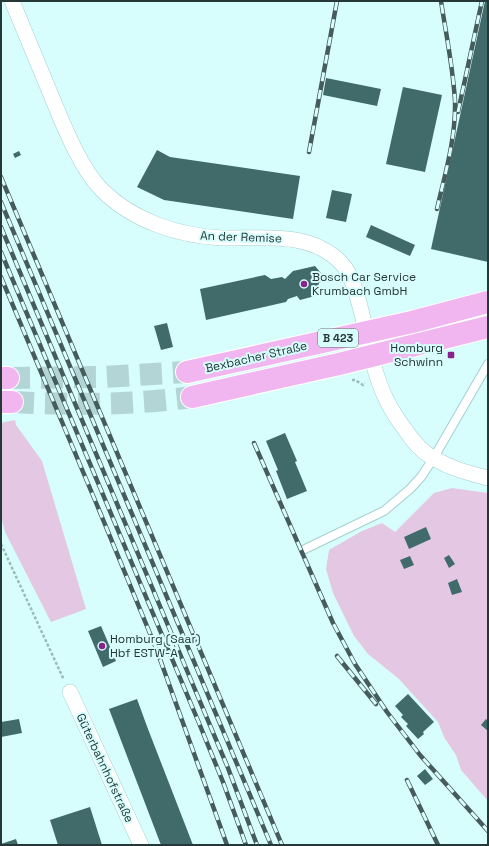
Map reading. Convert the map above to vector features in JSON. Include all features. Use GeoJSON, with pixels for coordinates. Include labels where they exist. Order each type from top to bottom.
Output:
{"type":"FeatureCollection","features":[{"type":"Feature","properties":{"kind":"main road","name":"Bexbacher Straße"},"geometry":{"type":"LineString","coordinates":[[192,397],[369,344],[412,322],[488,302]]}},
{"type":"Feature","properties":{"kind":"main road","name":"Bexbacher Straße"},"geometry":{"type":"LineString","coordinates":[[187,372],[488,327]]}},
{"type":"Feature","properties":{"kind":"street","name":"An der Remise"},"geometry":{"type":"LineString","coordinates":[[12,1],[65,129],[87,171],[102,190],[141,218],[163,228],[190,234],[220,238],[285,238],[307,241],[333,255],[344,266],[352,283],[362,315],[377,377],[386,400],[396,417],[420,449],[433,458],[454,469],[488,478]]}},
{"type":"Feature","properties":{"kind":"street","name":"Güterbahnhofstraße"},"geometry":{"type":"LineString","coordinates":[[70,692],[141,845]]}},
{"type":"Feature","properties":{"kind":"lane"},"geometry":{"type":"LineString","coordinates":[[305,548],[384,511],[410,489],[421,477],[433,458],[488,364]]}},
{"type":"Feature","properties":{"kind":"path"},"geometry":{"type":"LineString","coordinates":[[1,544],[70,692]]}},
{"type":"Feature","properties":{"kind":"shaded area"},"geometry":{"type":"Polygon","coordinates":[[[15,420],[16,425],[42,461],[86,609],[51,622],[5,532],[1,516],[1,423],[15,420]]]}},
{"type":"Feature","properties":{"kind":"shaded area"},"geometry":{"type":"Polygon","coordinates":[[[452,488],[488,493],[488,801],[461,770],[456,755],[444,737],[438,722],[399,679],[368,654],[354,636],[333,593],[326,569],[329,550],[362,531],[382,523],[395,532],[434,493],[452,488]]]}},
{"type":"Feature","properties":{"kind":"building"},"geometry":{"type":"Polygon","coordinates":[[[485,1],[488,1],[488,262],[431,249],[485,1]]]}},
{"type":"Feature","properties":{"kind":"building"},"geometry":{"type":"Polygon","coordinates":[[[326,78],[381,89],[377,106],[323,95],[326,78]]]}},
{"type":"Feature","properties":{"kind":"building"},"geometry":{"type":"Polygon","coordinates":[[[403,87],[442,95],[425,172],[386,164],[403,87]]]}},
{"type":"Feature","properties":{"kind":"building"},"geometry":{"type":"Polygon","coordinates":[[[157,150],[170,157],[300,176],[293,219],[164,200],[137,187],[157,150]]]}},
{"type":"Feature","properties":{"kind":"building"},"geometry":{"type":"Polygon","coordinates":[[[19,151],[21,155],[15,158],[13,154],[19,151]]]}},
{"type":"Feature","properties":{"kind":"building"},"geometry":{"type":"Polygon","coordinates":[[[332,190],[352,194],[346,222],[326,218],[332,190]]]}},
{"type":"Feature","properties":{"kind":"building"},"geometry":{"type":"Polygon","coordinates":[[[371,225],[415,245],[410,256],[366,237],[371,225]]]}},
{"type":"Feature","properties":{"kind":"building"},"geometry":{"type":"Polygon","coordinates":[[[315,266],[326,279],[319,283],[315,296],[300,300],[297,296],[288,299],[286,302],[206,320],[200,289],[265,275],[271,279],[282,277],[285,279],[293,271],[315,266]]]}},
{"type":"Feature","properties":{"kind":"building"},"geometry":{"type":"Polygon","coordinates":[[[167,323],[173,347],[161,350],[154,326],[167,323]]]}},
{"type":"Feature","properties":{"kind":"building"},"geometry":{"type":"Polygon","coordinates":[[[285,433],[297,461],[295,462],[307,491],[287,499],[276,471],[278,470],[266,441],[285,433]]]}},
{"type":"Feature","properties":{"kind":"building"},"geometry":{"type":"Polygon","coordinates":[[[426,527],[431,539],[409,549],[404,537],[426,527]]]}},
{"type":"Feature","properties":{"kind":"building"},"geometry":{"type":"Polygon","coordinates":[[[449,555],[455,564],[449,568],[444,558],[449,555]]]}},
{"type":"Feature","properties":{"kind":"building"},"geometry":{"type":"Polygon","coordinates":[[[410,556],[414,565],[404,569],[400,560],[410,556]]]}},
{"type":"Feature","properties":{"kind":"building"},"geometry":{"type":"Polygon","coordinates":[[[457,579],[462,592],[452,595],[448,583],[457,579]]]}},
{"type":"Feature","properties":{"kind":"building","name":"Homburg (Saar) Hbf ESTW-A"},"geometry":{"type":"Polygon","coordinates":[[[101,626],[116,661],[103,667],[88,631],[101,626]]]}},
{"type":"Feature","properties":{"kind":"building"},"geometry":{"type":"Polygon","coordinates":[[[408,694],[434,722],[418,739],[406,726],[408,724],[401,717],[403,715],[395,706],[408,694]]]}},
{"type":"Feature","properties":{"kind":"building"},"geometry":{"type":"Polygon","coordinates":[[[137,699],[193,845],[161,845],[109,709],[137,699]]]}},
{"type":"Feature","properties":{"kind":"building"},"geometry":{"type":"Polygon","coordinates":[[[19,719],[22,733],[1,737],[1,722],[19,719]]]}},
{"type":"Feature","properties":{"kind":"building"},"geometry":{"type":"Polygon","coordinates":[[[486,719],[488,721],[488,731],[481,725],[486,719]]]}},
{"type":"Feature","properties":{"kind":"building"},"geometry":{"type":"Polygon","coordinates":[[[425,769],[433,779],[425,785],[417,776],[425,769]]]}},
{"type":"Feature","properties":{"kind":"building"},"geometry":{"type":"Polygon","coordinates":[[[90,807],[102,845],[58,845],[50,820],[90,807]]]}},
{"type":"Feature","properties":{"kind":"building"},"geometry":{"type":"Polygon","coordinates":[[[16,839],[18,845],[1,845],[1,844],[16,839]]]}},
{"type":"Feature","properties":{"kind":"tunnel"},"geometry":{"type":"LineString","coordinates":[[8,378],[102,377],[187,372]]}},
{"type":"Feature","properties":{"kind":"tunnel"},"geometry":{"type":"LineString","coordinates":[[12,402],[102,404],[147,402],[192,397]]}},
{"type":"Feature","properties":{"kind":"railway"},"geometry":{"type":"LineString","coordinates":[[309,152],[337,1]]}},
{"type":"Feature","properties":{"kind":"railway"},"geometry":{"type":"LineString","coordinates":[[437,209],[452,142],[455,115],[453,76],[441,1]]}},
{"type":"Feature","properties":{"kind":"railway"},"geometry":{"type":"LineString","coordinates":[[458,112],[482,1]]}},
{"type":"Feature","properties":{"kind":"railway"},"geometry":{"type":"LineString","coordinates":[[1,177],[282,845]]}},
{"type":"Feature","properties":{"kind":"railway"},"geometry":{"type":"LineString","coordinates":[[1,202],[271,845]]}},
{"type":"Feature","properties":{"kind":"railway"},"geometry":{"type":"LineString","coordinates":[[1,227],[228,768],[257,845]]}},
{"type":"Feature","properties":{"kind":"railway"},"geometry":{"type":"LineString","coordinates":[[1,252],[199,723],[246,845]]}},
{"type":"Feature","properties":{"kind":"railway"},"geometry":{"type":"LineString","coordinates":[[1,277],[156,648],[227,845]]}},
{"type":"Feature","properties":{"kind":"railway"},"geometry":{"type":"LineString","coordinates":[[254,443],[333,623],[355,664],[387,712],[420,755],[488,831]]}},
{"type":"Feature","properties":{"kind":"railway"},"geometry":{"type":"LineString","coordinates":[[337,656],[376,704]]}},
{"type":"Feature","properties":{"kind":"railway"},"geometry":{"type":"LineString","coordinates":[[407,780],[438,845]]}},
{"type":"Feature","properties":{"kind":"place","name":"Bosch Car Service Krumbach GmbH"},"geometry":{"type":"Point","coordinates":[304,284]}},
{"type":"Feature","properties":{"kind":"place","name":"Homburg Schwinn"},"geometry":{"type":"Point","coordinates":[451,355]}},
{"type":"Feature","properties":{"kind":"place","name":"Homburg (Saar) Hbf ESTW-A"},"geometry":{"type":"Point","coordinates":[102,646]}}]}
